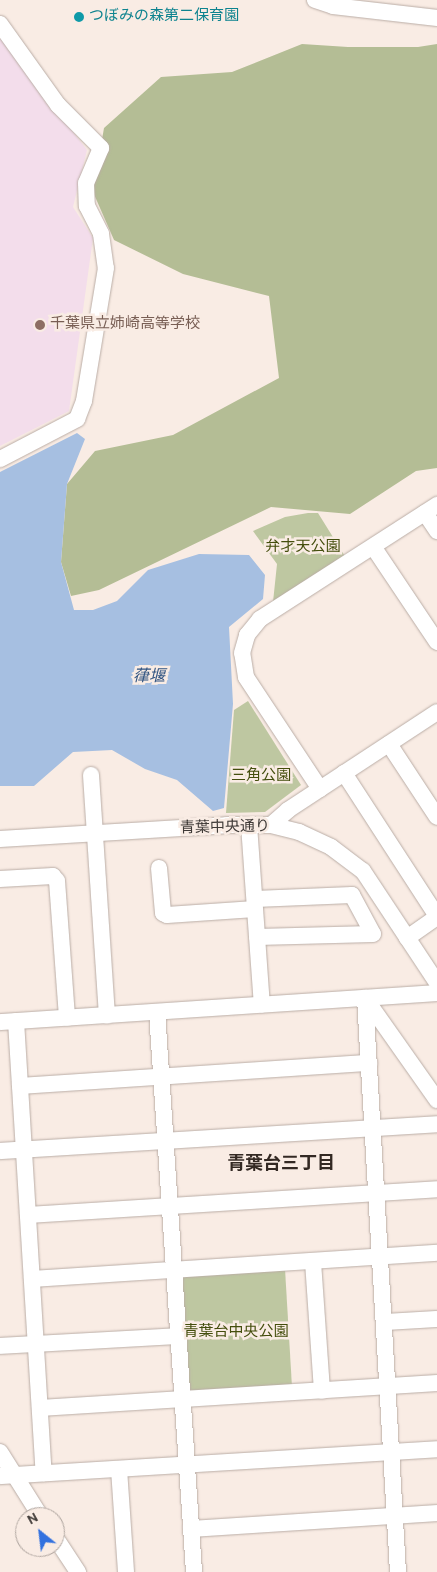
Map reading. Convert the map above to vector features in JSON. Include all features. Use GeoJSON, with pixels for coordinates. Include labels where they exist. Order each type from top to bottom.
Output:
{"type":"FeatureCollection","features":[{"type":"Feature","properties":{"kind":"street"},"geometry":{"type":"LineString","coordinates":[[315,0],[333,6],[437,18]]}},
{"type":"Feature","properties":{"kind":"street"},"geometry":{"type":"LineString","coordinates":[[0,24],[58,105],[102,148],[86,183],[87,206],[101,234],[106,268],[84,401],[77,419],[0,459]]}},
{"type":"Feature","properties":{"kind":"street"},"geometry":{"type":"LineString","coordinates":[[320,789],[246,678],[242,653],[247,635],[260,619],[374,548],[431,509],[437,531]]}},
{"type":"Feature","properties":{"kind":"street"},"geometry":{"type":"LineString","coordinates":[[374,548],[437,642]]}},
{"type":"Feature","properties":{"kind":"street"},"geometry":{"type":"LineString","coordinates":[[271,825],[344,773],[389,744],[434,719]]}},
{"type":"Feature","properties":{"kind":"street"},"geometry":{"type":"LineString","coordinates":[[389,744],[437,817]]}},
{"type":"Feature","properties":{"kind":"street"},"geometry":{"type":"LineString","coordinates":[[344,773],[437,916],[407,938]]}},
{"type":"Feature","properties":{"kind":"street"},"geometry":{"type":"LineString","coordinates":[[91,775],[107,1015]]}},
{"type":"Feature","properties":{"kind":"street"},"geometry":{"type":"LineString","coordinates":[[249,825],[262,1005]]}},
{"type":"Feature","properties":{"kind":"street","name":"青葉中央通り"},"geometry":{"type":"LineString","coordinates":[[0,839],[249,825],[271,825],[316,838],[363,871],[437,983]]}},
{"type":"Feature","properties":{"kind":"street"},"geometry":{"type":"LineString","coordinates":[[159,868],[164,913],[167,916],[255,904],[352,895],[373,934],[257,937]]}},
{"type":"Feature","properties":{"kind":"street"},"geometry":{"type":"LineString","coordinates":[[0,879],[53,876],[57,881],[67,1018]]}},
{"type":"Feature","properties":{"kind":"street"},"geometry":{"type":"LineString","coordinates":[[44,1473],[20,1086],[8,1022],[437,994]]}},
{"type":"Feature","properties":{"kind":"street"},"geometry":{"type":"LineString","coordinates":[[365,998],[398,1572]]}},
{"type":"Feature","properties":{"kind":"street"},"geometry":{"type":"LineString","coordinates":[[365,998],[437,1100]]}},
{"type":"Feature","properties":{"kind":"street"},"geometry":{"type":"LineString","coordinates":[[157,1012],[194,1572]]}},
{"type":"Feature","properties":{"kind":"street"},"geometry":{"type":"LineString","coordinates":[[20,1086],[369,1064]]}},
{"type":"Feature","properties":{"kind":"street"},"geometry":{"type":"LineString","coordinates":[[0,1151],[437,1124]]}},
{"type":"Feature","properties":{"kind":"street"},"geometry":{"type":"LineString","coordinates":[[28,1215],[437,1189]]}},
{"type":"Feature","properties":{"kind":"street"},"geometry":{"type":"LineString","coordinates":[[32,1279],[437,1254]]}},
{"type":"Feature","properties":{"kind":"street"},"geometry":{"type":"LineString","coordinates":[[313,1262],[322,1391]]}},
{"type":"Feature","properties":{"kind":"street"},"geometry":{"type":"LineString","coordinates":[[385,1322],[437,1319]]}},
{"type":"Feature","properties":{"kind":"street"},"geometry":{"type":"LineString","coordinates":[[0,1346],[178,1336]]}},
{"type":"Feature","properties":{"kind":"street"},"geometry":{"type":"LineString","coordinates":[[40,1408],[437,1383]]}},
{"type":"Feature","properties":{"kind":"street"},"geometry":{"type":"LineString","coordinates":[[7,1475],[437,1449]]}},
{"type":"Feature","properties":{"kind":"street"},"geometry":{"type":"LineString","coordinates":[[0,1452],[7,1475],[33,1507]]}},
{"type":"Feature","properties":{"kind":"street"},"geometry":{"type":"LineString","coordinates":[[119,1469],[126,1572]]}},
{"type":"Feature","properties":{"kind":"street"},"geometry":{"type":"LineString","coordinates":[[191,1529],[437,1513]]}},
{"type":"Feature","properties":{"kind":"street"},"geometry":{"type":"LineString","coordinates":[[65,1553],[78,1572]]}},
{"type":"Feature","properties":{"kind":"shaded area","name":"千葉県立姉崎高等学校"},"geometry":{"type":"Polygon","coordinates":[[[0,38],[87,150],[73,207],[93,238],[69,411],[0,446],[0,38]]]}},
{"type":"Feature","properties":{"kind":"green space"},"geometry":{"type":"Polygon","coordinates":[[[302,44],[348,47],[418,47],[437,44],[437,468],[416,471],[350,514],[271,507],[99,590],[71,596],[61,562],[67,484],[95,451],[173,435],[279,378],[269,296],[183,274],[114,240],[93,192],[104,128],[161,77],[232,72],[302,44]]]}},
{"type":"Feature","properties":{"kind":"green space","name":"弁才天公園"},"geometry":{"type":"Polygon","coordinates":[[[318,513],[346,558],[273,602],[277,564],[253,531],[285,517],[318,513]]]}},
{"type":"Feature","properties":{"kind":"green space","name":"三角公園"},"geometry":{"type":"Polygon","coordinates":[[[248,701],[301,785],[265,812],[226,813],[234,710],[248,701]]]}},
{"type":"Feature","properties":{"kind":"green space","name":"青葉台中央公園"},"geometry":{"type":"Polygon","coordinates":[[[285,1269],[292,1387],[191,1395],[186,1390],[179,1278],[183,1275],[285,1269]]]}},
{"type":"Feature","properties":{"kind":"water","name":"葎堰"},"geometry":{"type":"Polygon","coordinates":[[[77,433],[85,439],[67,484],[61,562],[74,610],[93,610],[117,601],[148,570],[199,554],[249,555],[265,575],[263,599],[229,627],[233,704],[224,808],[213,811],[177,780],[145,769],[112,750],[73,752],[34,786],[0,786],[0,472],[77,433]]]}},
{"type":"Feature","properties":{"kind":"place","name":"つぼみの森第二保育園"},"geometry":{"type":"Point","coordinates":[79,17]}},
{"type":"Feature","properties":{"kind":"place","name":"千葉県立姉崎高等学校"},"geometry":{"type":"Point","coordinates":[40,325]}},
{"type":"Feature","properties":{"kind":"district","name":"青葉台三丁目"},"geometry":{"type":"Point","coordinates":[281,1165]}}]}
